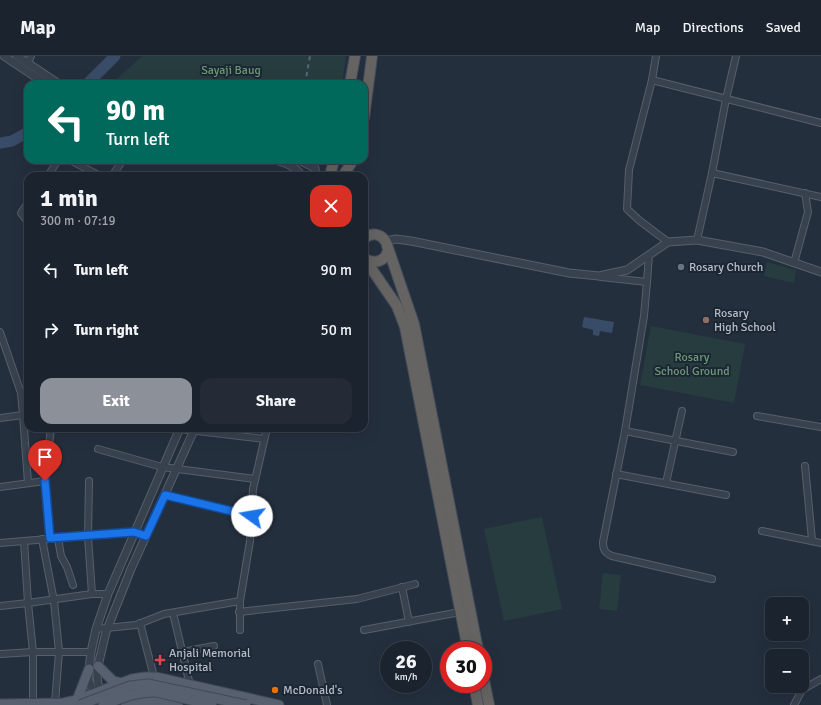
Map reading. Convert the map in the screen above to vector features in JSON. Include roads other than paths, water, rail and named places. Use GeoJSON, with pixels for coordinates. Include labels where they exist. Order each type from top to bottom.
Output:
{"type":"FeatureCollection","features":[{"type":"Feature","properties":{"kind":"highway"},"geometry":{"type":"LineString","coordinates":[[351,80],[355,56]]}},
{"type":"Feature","properties":{"kind":"highway"},"geometry":{"type":"LineString","coordinates":[[368,87],[372,56]]}},
{"type":"Feature","properties":{"kind":"highway"},"geometry":{"type":"LineString","coordinates":[[368,230],[384,240],[414,324],[476,641]]}},
{"type":"Feature","properties":{"kind":"highway"},"geometry":{"type":"LineString","coordinates":[[368,236],[370,235],[384,240]]}},
{"type":"Feature","properties":{"kind":"highway"},"geometry":{"type":"LineString","coordinates":[[368,260],[372,262],[381,260],[387,253],[384,240]]}},
{"type":"Feature","properties":{"kind":"highway"},"geometry":{"type":"LineString","coordinates":[[368,264],[397,306],[405,326],[466,641]]}},
{"type":"Feature","properties":{"kind":"highway"},"geometry":{"type":"LineString","coordinates":[[476,693],[478,705]]}},
{"type":"Feature","properties":{"kind":"highway"},"geometry":{"type":"LineString","coordinates":[[487,693],[489,704]]}},
{"type":"Feature","properties":{"kind":"main road"},"geometry":{"type":"LineString","coordinates":[[98,666],[113,682],[122,683]]}},
{"type":"Feature","properties":{"kind":"main road"},"geometry":{"type":"LineString","coordinates":[[79,703],[89,669]]}},
{"type":"Feature","properties":{"kind":"main road"},"geometry":{"type":"LineString","coordinates":[[79,703],[97,693],[132,679],[154,677],[279,705]]}},
{"type":"Feature","properties":{"kind":"main road"},"geometry":{"type":"LineString","coordinates":[[0,704],[79,703],[130,686],[148,684],[246,705]]}},
{"type":"Feature","properties":{"kind":"main road"},"geometry":{"type":"LineString","coordinates":[[103,705],[133,694],[147,692],[212,705]]}},
{"type":"Feature","properties":{"kind":"main road"},"geometry":{"type":"LineString","coordinates":[[126,705],[144,700],[153,700],[178,705]]}},
{"type":"Feature","properties":{"kind":"street"},"geometry":{"type":"LineString","coordinates":[[4,56],[40,80]]}},
{"type":"Feature","properties":{"kind":"street"},"geometry":{"type":"LineString","coordinates":[[17,56],[29,59],[54,80]]}},
{"type":"Feature","properties":{"kind":"street"},"geometry":{"type":"LineString","coordinates":[[656,56],[652,80],[629,170],[627,209],[668,242]]}},
{"type":"Feature","properties":{"kind":"street"},"geometry":{"type":"LineString","coordinates":[[697,240],[736,56]]}},
{"type":"Feature","properties":{"kind":"street"},"geometry":{"type":"LineString","coordinates":[[652,80],[821,123]]}},
{"type":"Feature","properties":{"kind":"street"},"geometry":{"type":"LineString","coordinates":[[78,164],[92,172]]}},
{"type":"Feature","properties":{"kind":"street"},"geometry":{"type":"LineString","coordinates":[[289,164],[296,168],[299,172]]}},
{"type":"Feature","properties":{"kind":"street"},"geometry":{"type":"LineString","coordinates":[[307,164],[315,168],[316,172]]}},
{"type":"Feature","properties":{"kind":"street"},"geometry":{"type":"LineString","coordinates":[[712,174],[821,197]]}},
{"type":"Feature","properties":{"kind":"street"},"geometry":{"type":"LineString","coordinates":[[794,263],[808,212],[804,193]]}},
{"type":"Feature","properties":{"kind":"street"},"geometry":{"type":"LineString","coordinates":[[24,209],[21,213],[24,217]]}},
{"type":"Feature","properties":{"kind":"street"},"geometry":{"type":"LineString","coordinates":[[384,240],[396,239],[411,241],[570,273],[647,282]]}},
{"type":"Feature","properties":{"kind":"street"},"geometry":{"type":"LineString","coordinates":[[599,276],[626,270],[668,242],[697,240],[762,252],[821,272]]}},
{"type":"Feature","properties":{"kind":"street"},"geometry":{"type":"LineString","coordinates":[[649,255],[644,316],[625,431],[603,542],[605,552],[612,556],[712,579]]}},
{"type":"Feature","properties":{"kind":"street"},"geometry":{"type":"LineString","coordinates":[[0,332],[24,390]]}},
{"type":"Feature","properties":{"kind":"street"},"geometry":{"type":"LineString","coordinates":[[24,404],[24,429]]}},
{"type":"Feature","properties":{"kind":"street"},"geometry":{"type":"LineString","coordinates":[[666,483],[682,411]]}},
{"type":"Feature","properties":{"kind":"street"},"geometry":{"type":"LineString","coordinates":[[0,418],[23,415]]}},
{"type":"Feature","properties":{"kind":"street"},"geometry":{"type":"LineString","coordinates":[[757,416],[821,427]]}},
{"type":"Feature","properties":{"kind":"street"},"geometry":{"type":"LineString","coordinates":[[625,431],[733,452]]}},
{"type":"Feature","properties":{"kind":"street"},"geometry":{"type":"LineString","coordinates":[[24,432],[28,483]]}},
{"type":"Feature","properties":{"kind":"street"},"geometry":{"type":"LineString","coordinates":[[50,432],[45,481],[50,538]]}},
{"type":"Feature","properties":{"kind":"street"},"geometry":{"type":"LineString","coordinates":[[106,705],[88,678],[91,652],[96,629],[108,594],[178,432]]}},
{"type":"Feature","properties":{"kind":"street"},"geometry":{"type":"LineString","coordinates":[[98,705],[98,666],[108,628],[131,569],[193,432]]}},
{"type":"Feature","properties":{"kind":"street"},"geometry":{"type":"LineString","coordinates":[[215,432],[264,439]]}},
{"type":"Feature","properties":{"kind":"street"},"geometry":{"type":"LineString","coordinates":[[240,630],[240,601],[250,541],[253,489],[266,432]]}},
{"type":"Feature","properties":{"kind":"street"},"geometry":{"type":"LineString","coordinates":[[98,449],[162,467],[255,479]]}},
{"type":"Feature","properties":{"kind":"street"},"geometry":{"type":"LineString","coordinates":[[805,466],[812,540]]}},
{"type":"Feature","properties":{"kind":"street"},"geometry":{"type":"LineString","coordinates":[[616,474],[726,495]]}},
{"type":"Feature","properties":{"kind":"street"},"geometry":{"type":"LineString","coordinates":[[0,487],[45,481]]}},
{"type":"Feature","properties":{"kind":"street"},"geometry":{"type":"LineString","coordinates":[[89,481],[88,536],[92,594]]}},
{"type":"Feature","properties":{"kind":"street"},"geometry":{"type":"LineString","coordinates":[[165,495],[252,516]]}},
{"type":"Feature","properties":{"kind":"street"},"geometry":{"type":"LineString","coordinates":[[762,531],[821,543]]}},
{"type":"Feature","properties":{"kind":"street"},"geometry":{"type":"LineString","coordinates":[[0,543],[134,532],[146,536]]}},
{"type":"Feature","properties":{"kind":"street"},"geometry":{"type":"LineString","coordinates":[[58,538],[61,556],[67,567],[73,585]]}},
{"type":"Feature","properties":{"kind":"street"},"geometry":{"type":"LineString","coordinates":[[42,539],[54,601],[59,652],[55,703]]}},
{"type":"Feature","properties":{"kind":"street"},"geometry":{"type":"LineString","coordinates":[[24,541],[28,603],[34,652],[33,703]]}},
{"type":"Feature","properties":{"kind":"street"},"geometry":{"type":"LineString","coordinates":[[239,612],[357,599],[416,584]]}},
{"type":"Feature","properties":{"kind":"street"},"geometry":{"type":"LineString","coordinates":[[402,587],[409,622]]}},
{"type":"Feature","properties":{"kind":"street"},"geometry":{"type":"LineString","coordinates":[[0,606],[54,601],[92,594],[108,594]]}},
{"type":"Feature","properties":{"kind":"street"},"geometry":{"type":"LineString","coordinates":[[96,629],[140,623],[164,614],[240,601]]}},
{"type":"Feature","properties":{"kind":"street"},"geometry":{"type":"LineString","coordinates":[[364,630],[460,612]]}},
{"type":"Feature","properties":{"kind":"street"},"geometry":{"type":"LineString","coordinates":[[173,613],[190,685]]}},
{"type":"Feature","properties":{"kind":"street"},"geometry":{"type":"LineString","coordinates":[[140,623],[154,677]]}},
{"type":"Feature","properties":{"kind":"street"},"geometry":{"type":"LineString","coordinates":[[182,652],[214,646]]}},
{"type":"Feature","properties":{"kind":"street"},"geometry":{"type":"LineString","coordinates":[[0,654],[34,652],[91,652]]}},
{"type":"Feature","properties":{"kind":"street"},"geometry":{"type":"LineString","coordinates":[[318,664],[327,705]]}},
{"type":"Feature","properties":{"kind":"street"},"geometry":{"type":"LineString","coordinates":[[794,705],[802,690],[821,680]]}},
{"type":"Feature","properties":{"kind":"water"},"geometry":{"type":"Polygon","coordinates":[[[584,317],[614,322],[612,333],[600,331],[599,336],[593,335],[593,330],[582,327],[584,317]]]}},
{"type":"Feature","properties":{"kind":"waterway"},"geometry":{"type":"LineString","coordinates":[[91,80],[115,56]]}},
{"type":"Feature","properties":{"kind":"waterway"},"geometry":{"type":"LineString","coordinates":[[0,143],[12,141],[24,134]]}},
{"type":"Feature","properties":{"kind":"railway"},"geometry":{"type":"LineString","coordinates":[[306,80],[310,56]]}},
{"type":"Feature","properties":{"kind":"place","name":"Rosary Church"},"geometry":{"type":"Point","coordinates":[681,267]}},
{"type":"Feature","properties":{"kind":"place","name":"Rosary High School"},"geometry":{"type":"Point","coordinates":[706,320]}},
{"type":"Feature","properties":{"kind":"place","name":"Anjali Memorial Hospital"},"geometry":{"type":"Point","coordinates":[160,660]}},
{"type":"Feature","properties":{"kind":"place","name":"McDonald's"},"geometry":{"type":"Point","coordinates":[275,690]}},
{"type":"Feature","properties":{"kind":"park label","name":"Sayaji Baug"},"geometry":{"type":"Point","coordinates":[231,70]}},
{"type":"Feature","properties":{"kind":"park label","name":"Rosary School Ground"},"geometry":{"type":"Point","coordinates":[692,364]}}]}
